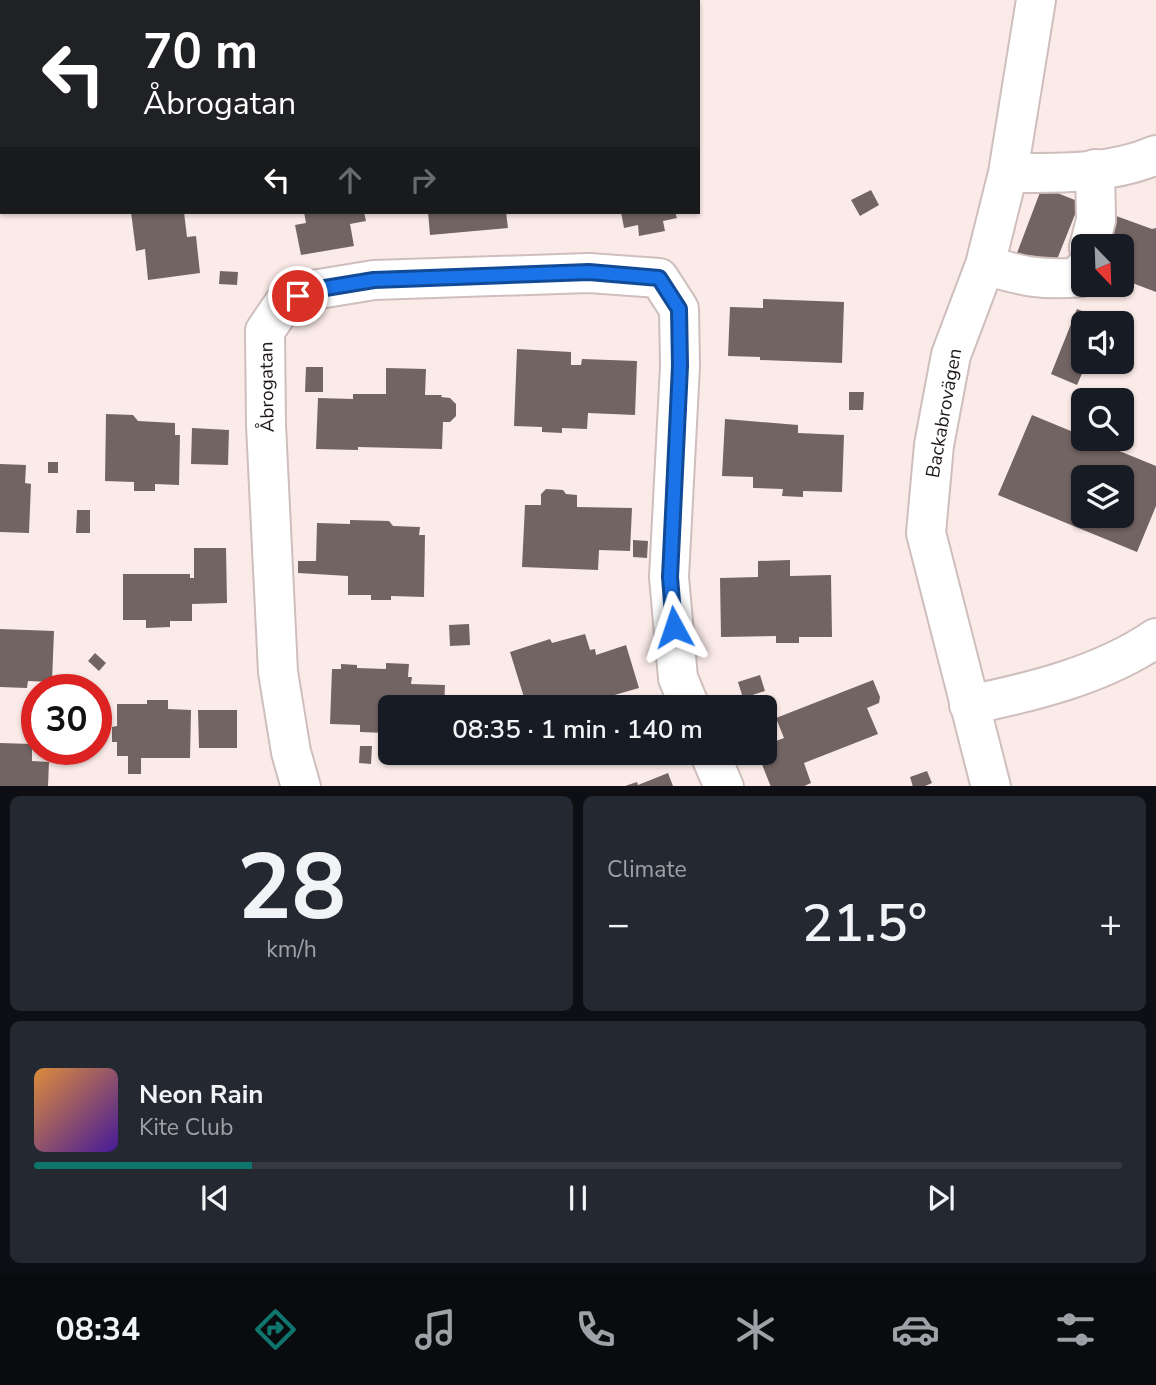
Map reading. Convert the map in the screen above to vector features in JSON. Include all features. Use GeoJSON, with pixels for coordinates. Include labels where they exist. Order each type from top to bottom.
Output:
{"type":"FeatureCollection","features":[{"type":"Feature","properties":{"kind":"street","name":"Backabrovägen"},"geometry":{"type":"LineString","coordinates":[[991,786],[926,533],[934,445],[951,355],[985,265],[1008,173],[1036,0]]}},
{"type":"Feature","properties":{"kind":"street"},"geometry":{"type":"LineString","coordinates":[[1008,173],[1066,173],[1140,162],[1156,155]]}},
{"type":"Feature","properties":{"kind":"street"},"geometry":{"type":"LineString","coordinates":[[1092,234],[1096,220],[1095,169]]}},
{"type":"Feature","properties":{"kind":"street"},"geometry":{"type":"LineString","coordinates":[[985,265],[1050,280],[1071,278]]}},
{"type":"Feature","properties":{"kind":"street","name":"Åbrogatan"},"geometry":{"type":"LineString","coordinates":[[301,786],[291,752],[278,672],[266,425],[265,331],[284,303],[313,290],[374,280],[589,272],[659,278],[679,309],[680,366],[670,577],[678,678],[685,695]]}},
{"type":"Feature","properties":{"kind":"street"},"geometry":{"type":"LineString","coordinates":[[969,705],[1013,696],[1070,678],[1132,654],[1156,638]]}},
{"type":"Feature","properties":{"kind":"street"},"geometry":{"type":"LineString","coordinates":[[715,765],[724,786]]}},
{"type":"Feature","properties":{"kind":"building"},"geometry":{"type":"Polygon","coordinates":[[[1042,187],[1080,202],[1054,267],[1017,253],[1042,187]]]}},
{"type":"Feature","properties":{"kind":"building"},"geometry":{"type":"Polygon","coordinates":[[[871,190],[879,205],[860,216],[851,200],[871,190]]]}},
{"type":"Feature","properties":{"kind":"building"},"geometry":{"type":"Polygon","coordinates":[[[1108,213],[1152,229],[1156,228],[1156,292],[1134,284],[1134,234],[1100,234],[1108,213]]]}},
{"type":"Feature","properties":{"kind":"building"},"geometry":{"type":"Polygon","coordinates":[[[131,214],[184,214],[187,237],[196,236],[200,273],[148,280],[145,249],[136,251],[131,214]]]}},
{"type":"Feature","properties":{"kind":"building"},"geometry":{"type":"Polygon","coordinates":[[[304,214],[364,214],[366,221],[350,224],[354,246],[301,255],[295,225],[306,223],[304,214]]]}},
{"type":"Feature","properties":{"kind":"building"},"geometry":{"type":"Polygon","coordinates":[[[428,214],[506,214],[508,228],[430,235],[428,214]]]}},
{"type":"Feature","properties":{"kind":"building"},"geometry":{"type":"Polygon","coordinates":[[[621,214],[676,214],[677,218],[663,221],[665,231],[639,236],[638,225],[624,228],[621,214]]]}},
{"type":"Feature","properties":{"kind":"building"},"geometry":{"type":"Polygon","coordinates":[[[220,271],[238,272],[237,285],[219,284],[220,271]]]}},
{"type":"Feature","properties":{"kind":"building"},"geometry":{"type":"Polygon","coordinates":[[[763,299],[844,302],[842,363],[728,356],[730,307],[763,308],[763,299]]]}},
{"type":"Feature","properties":{"kind":"building"},"geometry":{"type":"Polygon","coordinates":[[[1071,324],[1071,374],[1082,374],[1077,385],[1051,374],[1071,324]]]}},
{"type":"Feature","properties":{"kind":"building"},"geometry":{"type":"Polygon","coordinates":[[[517,349],[571,352],[571,365],[581,365],[582,359],[637,361],[635,415],[588,413],[587,429],[562,428],[562,433],[542,432],[542,427],[514,426],[517,349]]]}},
{"type":"Feature","properties":{"kind":"building"},"geometry":{"type":"Polygon","coordinates":[[[306,367],[323,367],[323,392],[305,392],[306,367]]]}},
{"type":"Feature","properties":{"kind":"building"},"geometry":{"type":"Polygon","coordinates":[[[386,368],[426,369],[425,395],[442,395],[441,397],[450,398],[456,404],[456,416],[450,422],[443,422],[442,449],[316,449],[318,398],[353,399],[353,394],[386,394],[386,368]]]}},
{"type":"Feature","properties":{"kind":"building"},"geometry":{"type":"Polygon","coordinates":[[[849,392],[864,392],[863,410],[849,410],[849,392]]]}},
{"type":"Feature","properties":{"kind":"building"},"geometry":{"type":"Polygon","coordinates":[[[106,414],[133,415],[138,421],[175,423],[175,435],[180,435],[179,485],[155,484],[155,491],[134,491],[134,482],[105,481],[106,414]]]}},
{"type":"Feature","properties":{"kind":"building"},"geometry":{"type":"Polygon","coordinates":[[[1032,415],[1071,431],[1071,451],[1119,451],[1156,466],[1156,506],[1137,552],[1078,528],[1134,528],[1134,465],[1071,465],[1071,525],[998,495],[1032,415]]]}},
{"type":"Feature","properties":{"kind":"building"},"geometry":{"type":"Polygon","coordinates":[[[725,419],[798,425],[798,433],[844,435],[842,492],[803,491],[803,497],[782,496],[783,489],[753,488],[753,477],[722,476],[725,419]]]}},
{"type":"Feature","properties":{"kind":"building"},"geometry":{"type":"Polygon","coordinates":[[[192,428],[229,430],[228,465],[191,464],[192,428]]]}},
{"type":"Feature","properties":{"kind":"building"},"geometry":{"type":"Polygon","coordinates":[[[48,462],[58,462],[58,473],[48,473],[48,462]]]}},
{"type":"Feature","properties":{"kind":"building"},"geometry":{"type":"Polygon","coordinates":[[[0,464],[26,465],[25,483],[31,484],[29,533],[0,532],[0,464]]]}},
{"type":"Feature","properties":{"kind":"building"},"geometry":{"type":"Polygon","coordinates":[[[546,489],[563,490],[566,494],[577,495],[577,507],[632,508],[630,551],[599,550],[598,570],[522,567],[525,505],[541,505],[541,494],[546,489]]]}},
{"type":"Feature","properties":{"kind":"building"},"geometry":{"type":"Polygon","coordinates":[[[77,510],[90,510],[90,533],[76,533],[77,510]]]}},
{"type":"Feature","properties":{"kind":"building"},"geometry":{"type":"Polygon","coordinates":[[[350,520],[389,521],[393,526],[420,527],[419,535],[425,535],[424,597],[391,596],[391,600],[371,600],[371,595],[348,595],[348,576],[298,573],[298,561],[316,561],[317,523],[350,524],[350,520]]]}},
{"type":"Feature","properties":{"kind":"building"},"geometry":{"type":"Polygon","coordinates":[[[633,540],[648,541],[647,558],[633,557],[633,540]]]}},
{"type":"Feature","properties":{"kind":"building"},"geometry":{"type":"Polygon","coordinates":[[[194,548],[226,548],[227,603],[192,604],[192,621],[170,621],[170,627],[146,628],[146,620],[123,620],[123,574],[190,574],[190,578],[194,578],[194,548]]]}},
{"type":"Feature","properties":{"kind":"building"},"geometry":{"type":"Polygon","coordinates":[[[790,560],[790,576],[831,575],[832,637],[799,637],[799,643],[776,643],[776,636],[721,637],[720,578],[758,577],[758,561],[790,560]]]}},
{"type":"Feature","properties":{"kind":"building"},"geometry":{"type":"Polygon","coordinates":[[[469,624],[470,645],[450,646],[449,625],[469,624]]]}},
{"type":"Feature","properties":{"kind":"building"},"geometry":{"type":"Polygon","coordinates":[[[0,629],[54,631],[52,674],[21,674],[21,688],[0,687],[0,629]]]}},
{"type":"Feature","properties":{"kind":"building"},"geometry":{"type":"Polygon","coordinates":[[[585,634],[590,650],[595,649],[596,655],[626,645],[639,688],[614,695],[523,695],[510,652],[550,639],[552,643],[585,634]]]}},
{"type":"Feature","properties":{"kind":"building"},"geometry":{"type":"Polygon","coordinates":[[[95,653],[106,663],[99,671],[88,661],[95,653]]]}},
{"type":"Feature","properties":{"kind":"building"},"geometry":{"type":"Polygon","coordinates":[[[386,663],[409,664],[408,677],[412,677],[411,684],[445,685],[445,695],[378,695],[378,733],[360,732],[360,725],[330,724],[332,669],[341,669],[341,664],[357,665],[357,668],[386,669],[386,663]]]}},
{"type":"Feature","properties":{"kind":"building"},"geometry":{"type":"Polygon","coordinates":[[[760,675],[765,691],[742,695],[738,682],[760,675]]]}},
{"type":"Feature","properties":{"kind":"building"},"geometry":{"type":"Polygon","coordinates":[[[873,680],[880,697],[879,703],[867,708],[878,734],[804,763],[811,783],[804,786],[771,786],[762,765],[777,765],[777,741],[784,738],[777,718],[873,680]]]}},
{"type":"Feature","properties":{"kind":"building"},"geometry":{"type":"Polygon","coordinates":[[[147,700],[168,700],[168,709],[191,710],[190,758],[141,758],[141,774],[128,774],[128,756],[117,756],[117,742],[112,742],[112,727],[117,726],[117,704],[147,704],[147,700]]]}},
{"type":"Feature","properties":{"kind":"building"},"geometry":{"type":"Polygon","coordinates":[[[198,710],[237,710],[237,748],[199,748],[198,710]]]}},
{"type":"Feature","properties":{"kind":"building"},"geometry":{"type":"Polygon","coordinates":[[[0,743],[21,744],[21,765],[49,765],[48,786],[0,786],[0,743]]]}},
{"type":"Feature","properties":{"kind":"building"},"geometry":{"type":"Polygon","coordinates":[[[360,746],[372,746],[371,764],[359,763],[360,746]]]}},
{"type":"Feature","properties":{"kind":"building"},"geometry":{"type":"Polygon","coordinates":[[[927,771],[932,783],[913,786],[910,777],[927,771]]]}},
{"type":"Feature","properties":{"kind":"building"},"geometry":{"type":"Polygon","coordinates":[[[668,773],[673,786],[625,786],[637,782],[638,785],[668,773]]]}},
{"type":"Feature","properties":{"kind":"route"},"geometry":{"type":"LineString","coordinates":[[298,296],[313,290],[374,280],[589,272],[659,278],[679,309],[680,366],[670,577],[674,627]]}}]}
